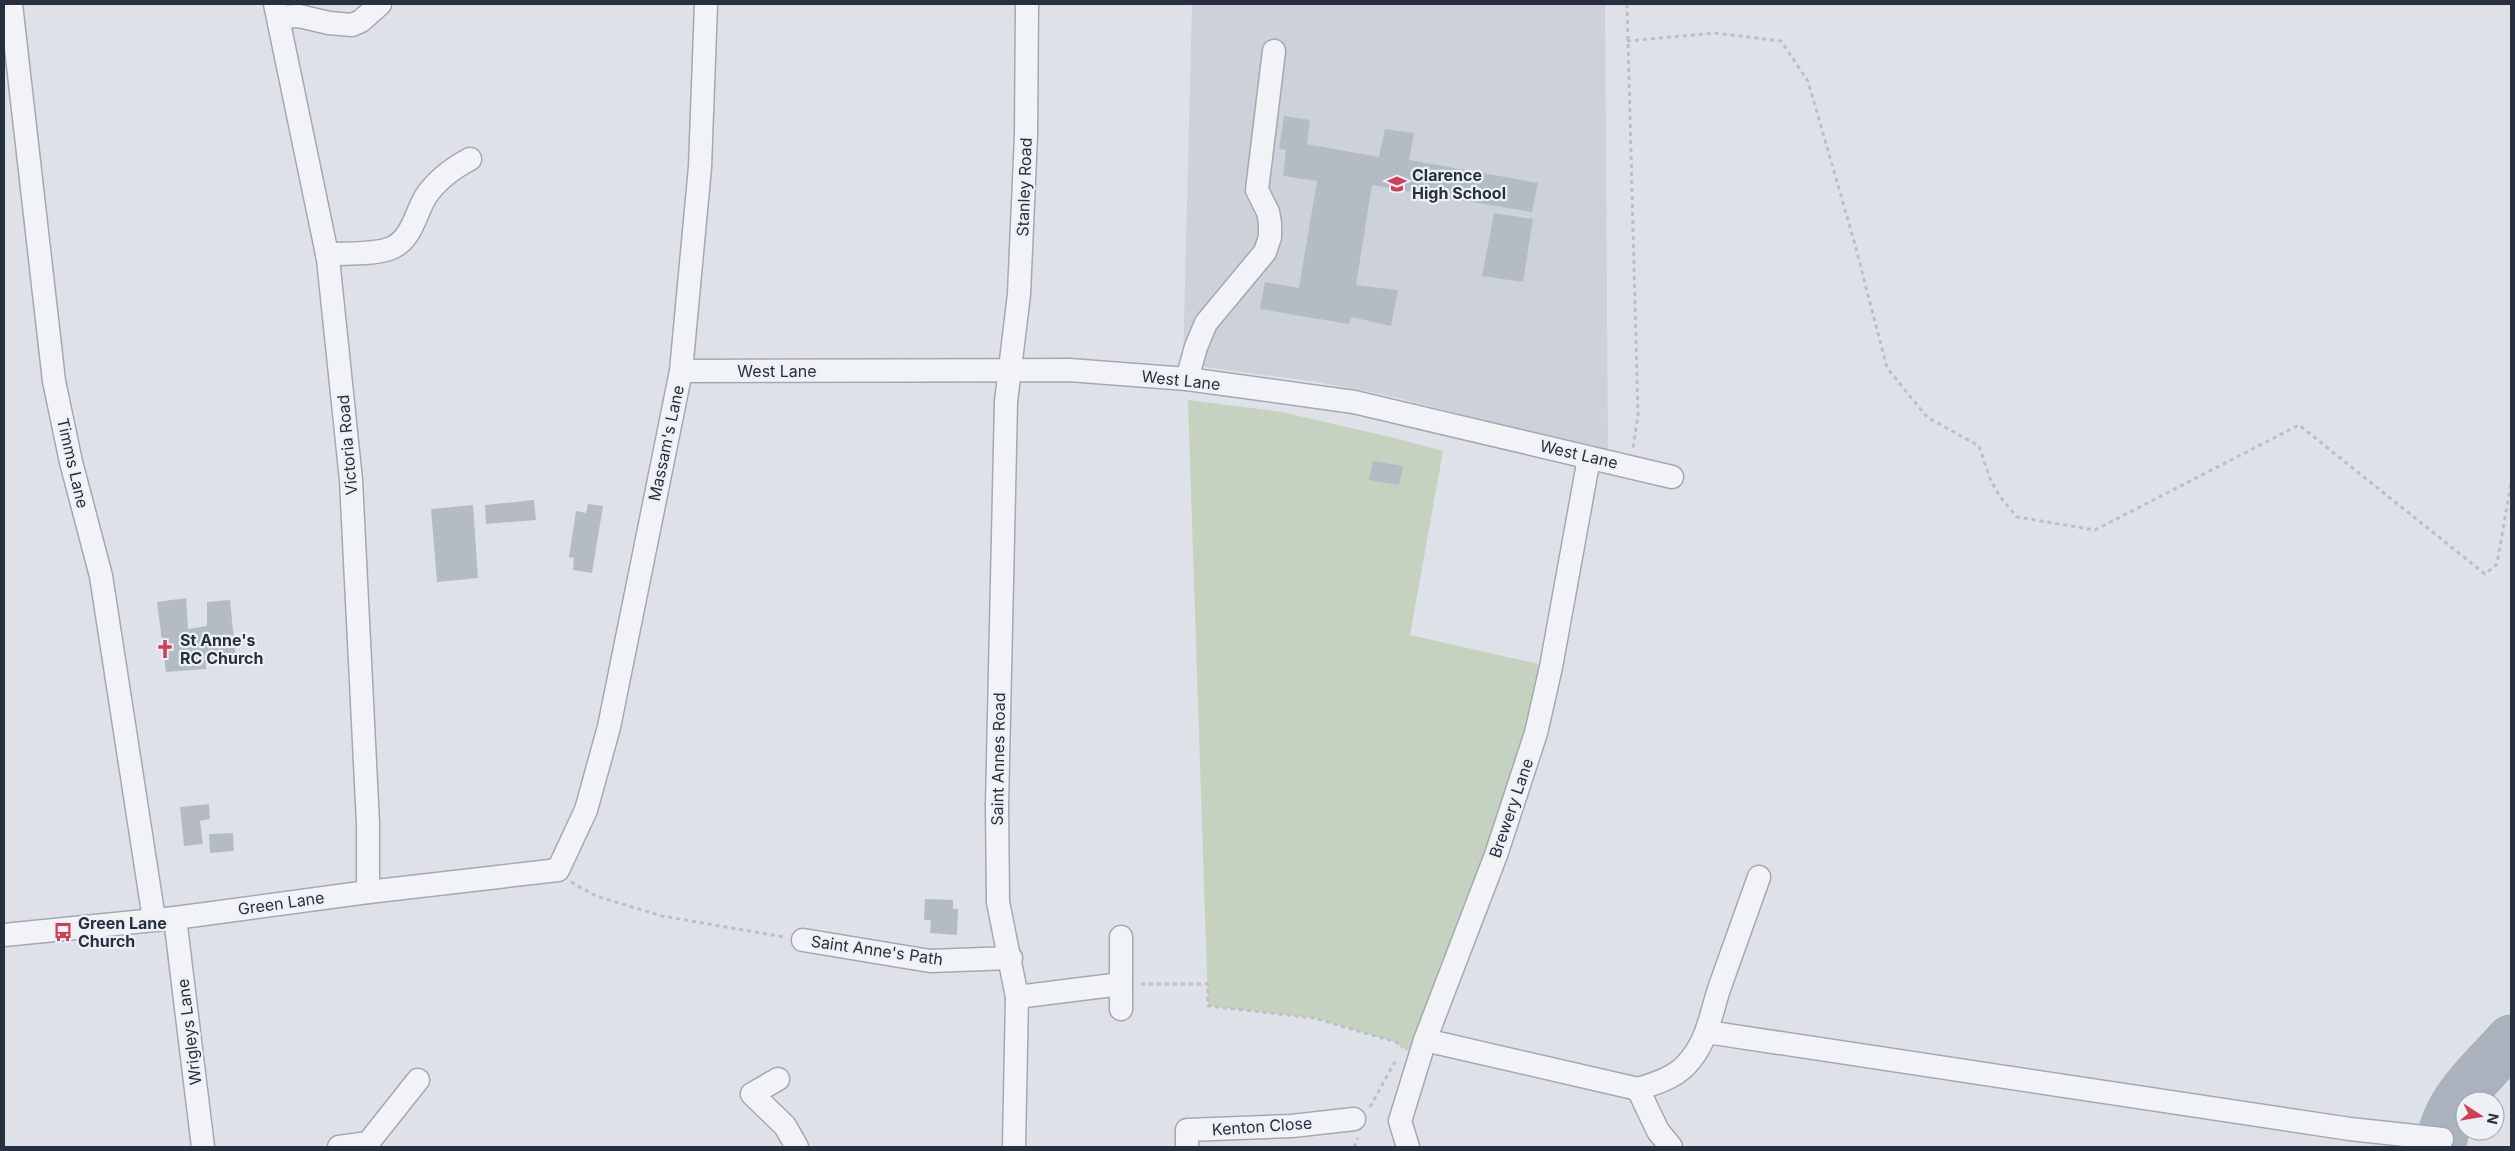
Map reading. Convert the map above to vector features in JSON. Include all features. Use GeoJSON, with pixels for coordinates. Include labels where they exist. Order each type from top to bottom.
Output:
{"type":"FeatureCollection","features":[{"type":"Feature","properties":{"kind":"street","name":"Timms Lane"},"geometry":{"type":"LineString","coordinates":[[11,4],[54,381],[71,462],[101,576],[165,918]]}},
{"type":"Feature","properties":{"kind":"street"},"geometry":{"type":"LineString","coordinates":[[277,10],[329,23],[352,25],[372,13],[380,4]]}},
{"type":"Feature","properties":{"kind":"street","name":"Massam's Lane"},"geometry":{"type":"LineString","coordinates":[[558,870],[586,810],[609,727],[681,372],[700,167],[706,4]]}},
{"type":"Feature","properties":{"kind":"street","name":"Stanley Road"},"geometry":{"type":"LineString","coordinates":[[1011,370],[1020,284],[1026,135],[1027,4]]}},
{"type":"Feature","properties":{"kind":"street","name":"Victoria Road"},"geometry":{"type":"LineString","coordinates":[[277,10],[328,254],[351,480],[368,814],[368,892]]}},
{"type":"Feature","properties":{"kind":"street"},"geometry":{"type":"LineString","coordinates":[[1188,379],[1196,347],[1206,323],[1265,252],[1270,237],[1268,212],[1257,190],[1274,51]]}},
{"type":"Feature","properties":{"kind":"street"},"geometry":{"type":"LineString","coordinates":[[328,254],[390,249],[408,234],[427,196],[440,180],[454,168],[470,159]]}},
{"type":"Feature","properties":{"kind":"street","name":"Saint Annes Road"},"geometry":{"type":"LineString","coordinates":[[1011,370],[1006,402],[997,805],[998,902],[1017,997],[1014,1147]]}},
{"type":"Feature","properties":{"kind":"street","name":"West Lane"},"geometry":{"type":"LineString","coordinates":[[681,372],[1069,370],[1188,379],[1354,402],[1672,477]]}},
{"type":"Feature","properties":{"kind":"street","name":"Brewery Lane"},"geometry":{"type":"LineString","coordinates":[[1408,1147],[1400,1120],[1416,1045],[1496,855],[1536,733],[1551,668],[1589,458]]}},
{"type":"Feature","properties":{"kind":"street","name":"Green Lane"},"geometry":{"type":"LineString","coordinates":[[4,935],[165,918],[558,870]]}},
{"type":"Feature","properties":{"kind":"street"},"geometry":{"type":"LineString","coordinates":[[1416,1045],[1638,1089],[1662,1081],[1684,1067],[1700,1046],[1707,1032],[1759,877]]}},
{"type":"Feature","properties":{"kind":"street","name":"Wrigleys Lane"},"geometry":{"type":"LineString","coordinates":[[165,918],[203,1147]]}},
{"type":"Feature","properties":{"kind":"street"},"geometry":{"type":"LineString","coordinates":[[1121,937],[1121,1009]]}},
{"type":"Feature","properties":{"kind":"street","name":"Saint Anne's Path"},"geometry":{"type":"LineString","coordinates":[[803,940],[930,961],[1010,958]]}},
{"type":"Feature","properties":{"kind":"street"},"geometry":{"type":"LineString","coordinates":[[1017,997],[1121,984]]}},
{"type":"Feature","properties":{"kind":"street"},"geometry":{"type":"LineString","coordinates":[[1707,1032],[2340,1127],[2442,1138]]}},
{"type":"Feature","properties":{"kind":"street"},"geometry":{"type":"LineString","coordinates":[[778,1079],[752,1094],[785,1126],[797,1147]]}},
{"type":"Feature","properties":{"kind":"street"},"geometry":{"type":"LineString","coordinates":[[339,1147],[368,1145],[418,1080]]}},
{"type":"Feature","properties":{"kind":"street"},"geometry":{"type":"LineString","coordinates":[[1638,1089],[1658,1131],[1672,1147]]}},
{"type":"Feature","properties":{"kind":"street","name":"Kenton Close"},"geometry":{"type":"LineString","coordinates":[[1187,1147],[1187,1130],[1292,1126],[1361,1120]]}},
{"type":"Feature","properties":{"kind":"path"},"geometry":{"type":"LineString","coordinates":[[1627,4],[1626,41],[1638,415],[1630,466]]}},
{"type":"Feature","properties":{"kind":"path"},"geometry":{"type":"LineString","coordinates":[[1626,41],[1716,33],[1781,40],[1808,81],[1854,241],[1887,368],[1927,417],[1979,446],[1994,486],[2001,498],[2017,516],[2095,530],[2299,425],[2484,574],[2497,564],[2511,483]]}},
{"type":"Feature","properties":{"kind":"path"},"geometry":{"type":"LineString","coordinates":[[558,870],[576,887],[596,896],[662,916],[803,940]]}},
{"type":"Feature","properties":{"kind":"path"},"geometry":{"type":"LineString","coordinates":[[1121,984],[1208,984],[1208,1006],[1314,1018],[1396,1042],[1416,1045]]}},
{"type":"Feature","properties":{"kind":"path"},"geometry":{"type":"LineString","coordinates":[[1354,1147],[1361,1120],[1397,1057],[1416,1045]]}},
{"type":"Feature","properties":{"kind":"shaded area","name":"Clarence High School"},"geometry":{"type":"Polygon","coordinates":[[[1192,4],[1605,4],[1608,452],[1386,395],[1317,382],[1183,364],[1192,4]]]}},
{"type":"Feature","properties":{"kind":"green space"},"geometry":{"type":"Polygon","coordinates":[[[1188,400],[1282,412],[1443,451],[1410,635],[1551,667],[1425,1040],[1407,1051],[1396,1042],[1314,1018],[1208,1006],[1188,400]]]}},
{"type":"Feature","properties":{"kind":"building"},"geometry":{"type":"Polygon","coordinates":[[[1284,116],[1310,120],[1307,144],[1379,157],[1385,129],[1414,133],[1409,160],[1538,183],[1532,212],[1372,185],[1356,285],[1398,290],[1391,326],[1351,317],[1349,324],[1260,309],[1265,282],[1299,288],[1317,181],[1283,176],[1286,150],[1279,149],[1284,116]]]}},
{"type":"Feature","properties":{"kind":"building"},"geometry":{"type":"Polygon","coordinates":[[[1494,213],[1533,219],[1523,282],[1482,276],[1494,213]]]}},
{"type":"Feature","properties":{"kind":"building"},"geometry":{"type":"Polygon","coordinates":[[[1373,461],[1403,466],[1399,485],[1369,480],[1373,461]]]}},
{"type":"Feature","properties":{"kind":"building"},"geometry":{"type":"Polygon","coordinates":[[[534,500],[536,520],[486,524],[485,505],[534,500]]]}},
{"type":"Feature","properties":{"kind":"building"},"geometry":{"type":"Polygon","coordinates":[[[588,504],[603,506],[592,573],[573,570],[574,558],[569,557],[576,511],[586,513],[588,504]]]}},
{"type":"Feature","properties":{"kind":"building"},"geometry":{"type":"Polygon","coordinates":[[[473,505],[478,578],[437,582],[431,509],[473,505]]]}},
{"type":"Feature","properties":{"kind":"building"},"geometry":{"type":"Polygon","coordinates":[[[186,598],[188,629],[207,626],[207,602],[230,600],[236,661],[206,664],[206,669],[166,672],[157,602],[186,598]]]}},
{"type":"Feature","properties":{"kind":"building"},"geometry":{"type":"Polygon","coordinates":[[[209,804],[210,819],[200,821],[203,844],[184,846],[180,807],[209,804]]]}},
{"type":"Feature","properties":{"kind":"building"},"geometry":{"type":"Polygon","coordinates":[[[233,833],[234,851],[210,853],[209,834],[233,833]]]}},
{"type":"Feature","properties":{"kind":"building"},"geometry":{"type":"Polygon","coordinates":[[[925,899],[953,900],[953,909],[958,909],[957,935],[930,933],[931,920],[924,920],[925,899]]]}},
{"type":"Feature","properties":{"kind":"taxiway"},"geometry":{"type":"LineString","coordinates":[[2441,1147],[2449,1116],[2457,1102],[2477,1076],[2511,1040]]}},
{"type":"Feature","properties":{"kind":"place","name":"Clarence High School"},"geometry":{"type":"Point","coordinates":[1397,184]}},
{"type":"Feature","properties":{"kind":"place","name":"St Anne's RC Church"},"geometry":{"type":"Point","coordinates":[165,649]}},
{"type":"Feature","properties":{"kind":"place","name":"Green Lane Church"},"geometry":{"type":"Point","coordinates":[63,932]}}]}
